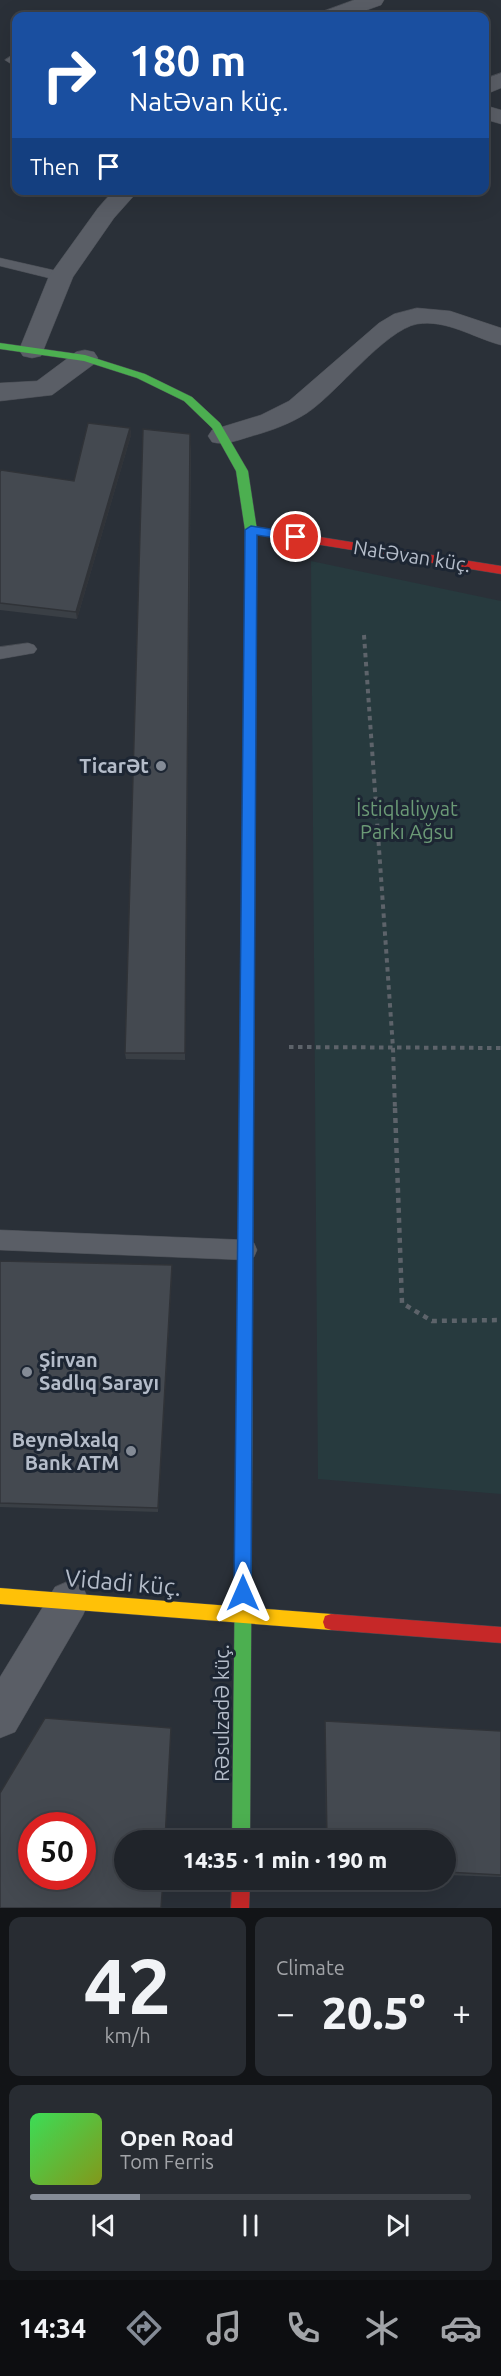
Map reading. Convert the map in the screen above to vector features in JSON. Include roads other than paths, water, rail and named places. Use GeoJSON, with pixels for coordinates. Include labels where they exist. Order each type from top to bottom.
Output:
{"type":"FeatureCollection","features":[{"type":"Feature","properties":{"kind":"main road","name":"Rəsulzadə küç."},"geometry":{"type":"LineString","coordinates":[[0,346],[85,358],[141,376],[188,399],[216,426],[242,471],[251,530],[241,1830]]}},
{"type":"Feature","properties":{"kind":"main road","name":"Natəvan küç."},"geometry":{"type":"LineString","coordinates":[[251,530],[501,570]]}},
{"type":"Feature","properties":{"kind":"main road","name":"Vidadi küç."},"geometry":{"type":"LineString","coordinates":[[0,1596],[501,1635]]}},
{"type":"Feature","properties":{"kind":"main road"},"geometry":{"type":"LineString","coordinates":[[240,1908],[241,1890]]}},
{"type":"Feature","properties":{"kind":"street"},"geometry":{"type":"LineString","coordinates":[[342,12],[373,0]]}},
{"type":"Feature","properties":{"kind":"street"},"geometry":{"type":"LineString","coordinates":[[32,350],[61,276],[106,213],[123,195]]}},
{"type":"Feature","properties":{"kind":"street"},"geometry":{"type":"LineString","coordinates":[[220,436],[267,423],[298,407],[385,330],[415,316],[445,316],[501,337]]}},
{"type":"Feature","properties":{"kind":"street"},"geometry":{"type":"LineString","coordinates":[[0,392],[43,389],[85,358]]}},
{"type":"Feature","properties":{"kind":"street"},"geometry":{"type":"LineString","coordinates":[[0,1717],[69,1601]]}},
{"type":"Feature","properties":{"kind":"lane"},"geometry":{"type":"LineString","coordinates":[[0,262],[61,276]]}},
{"type":"Feature","properties":{"kind":"lane"},"geometry":{"type":"LineString","coordinates":[[0,653],[28,649]]}},
{"type":"Feature","properties":{"kind":"lane"},"geometry":{"type":"LineString","coordinates":[[0,1240],[246,1250]]}},
{"type":"Feature","properties":{"kind":"place","name":"Ticarət"},"geometry":{"type":"Point","coordinates":[161,766]}},
{"type":"Feature","properties":{"kind":"place","name":"Şirvan Sadlıq Sarayı"},"geometry":{"type":"Point","coordinates":[27,1372]}},
{"type":"Feature","properties":{"kind":"place","name":"Beynəlxalq Bank ATM"},"geometry":{"type":"Point","coordinates":[131,1451]}},
{"type":"Feature","properties":{"kind":"park label","name":"İstiqlaliyyat Parkı Ağsu"},"geometry":{"type":"Point","coordinates":[407,820]}}]}
